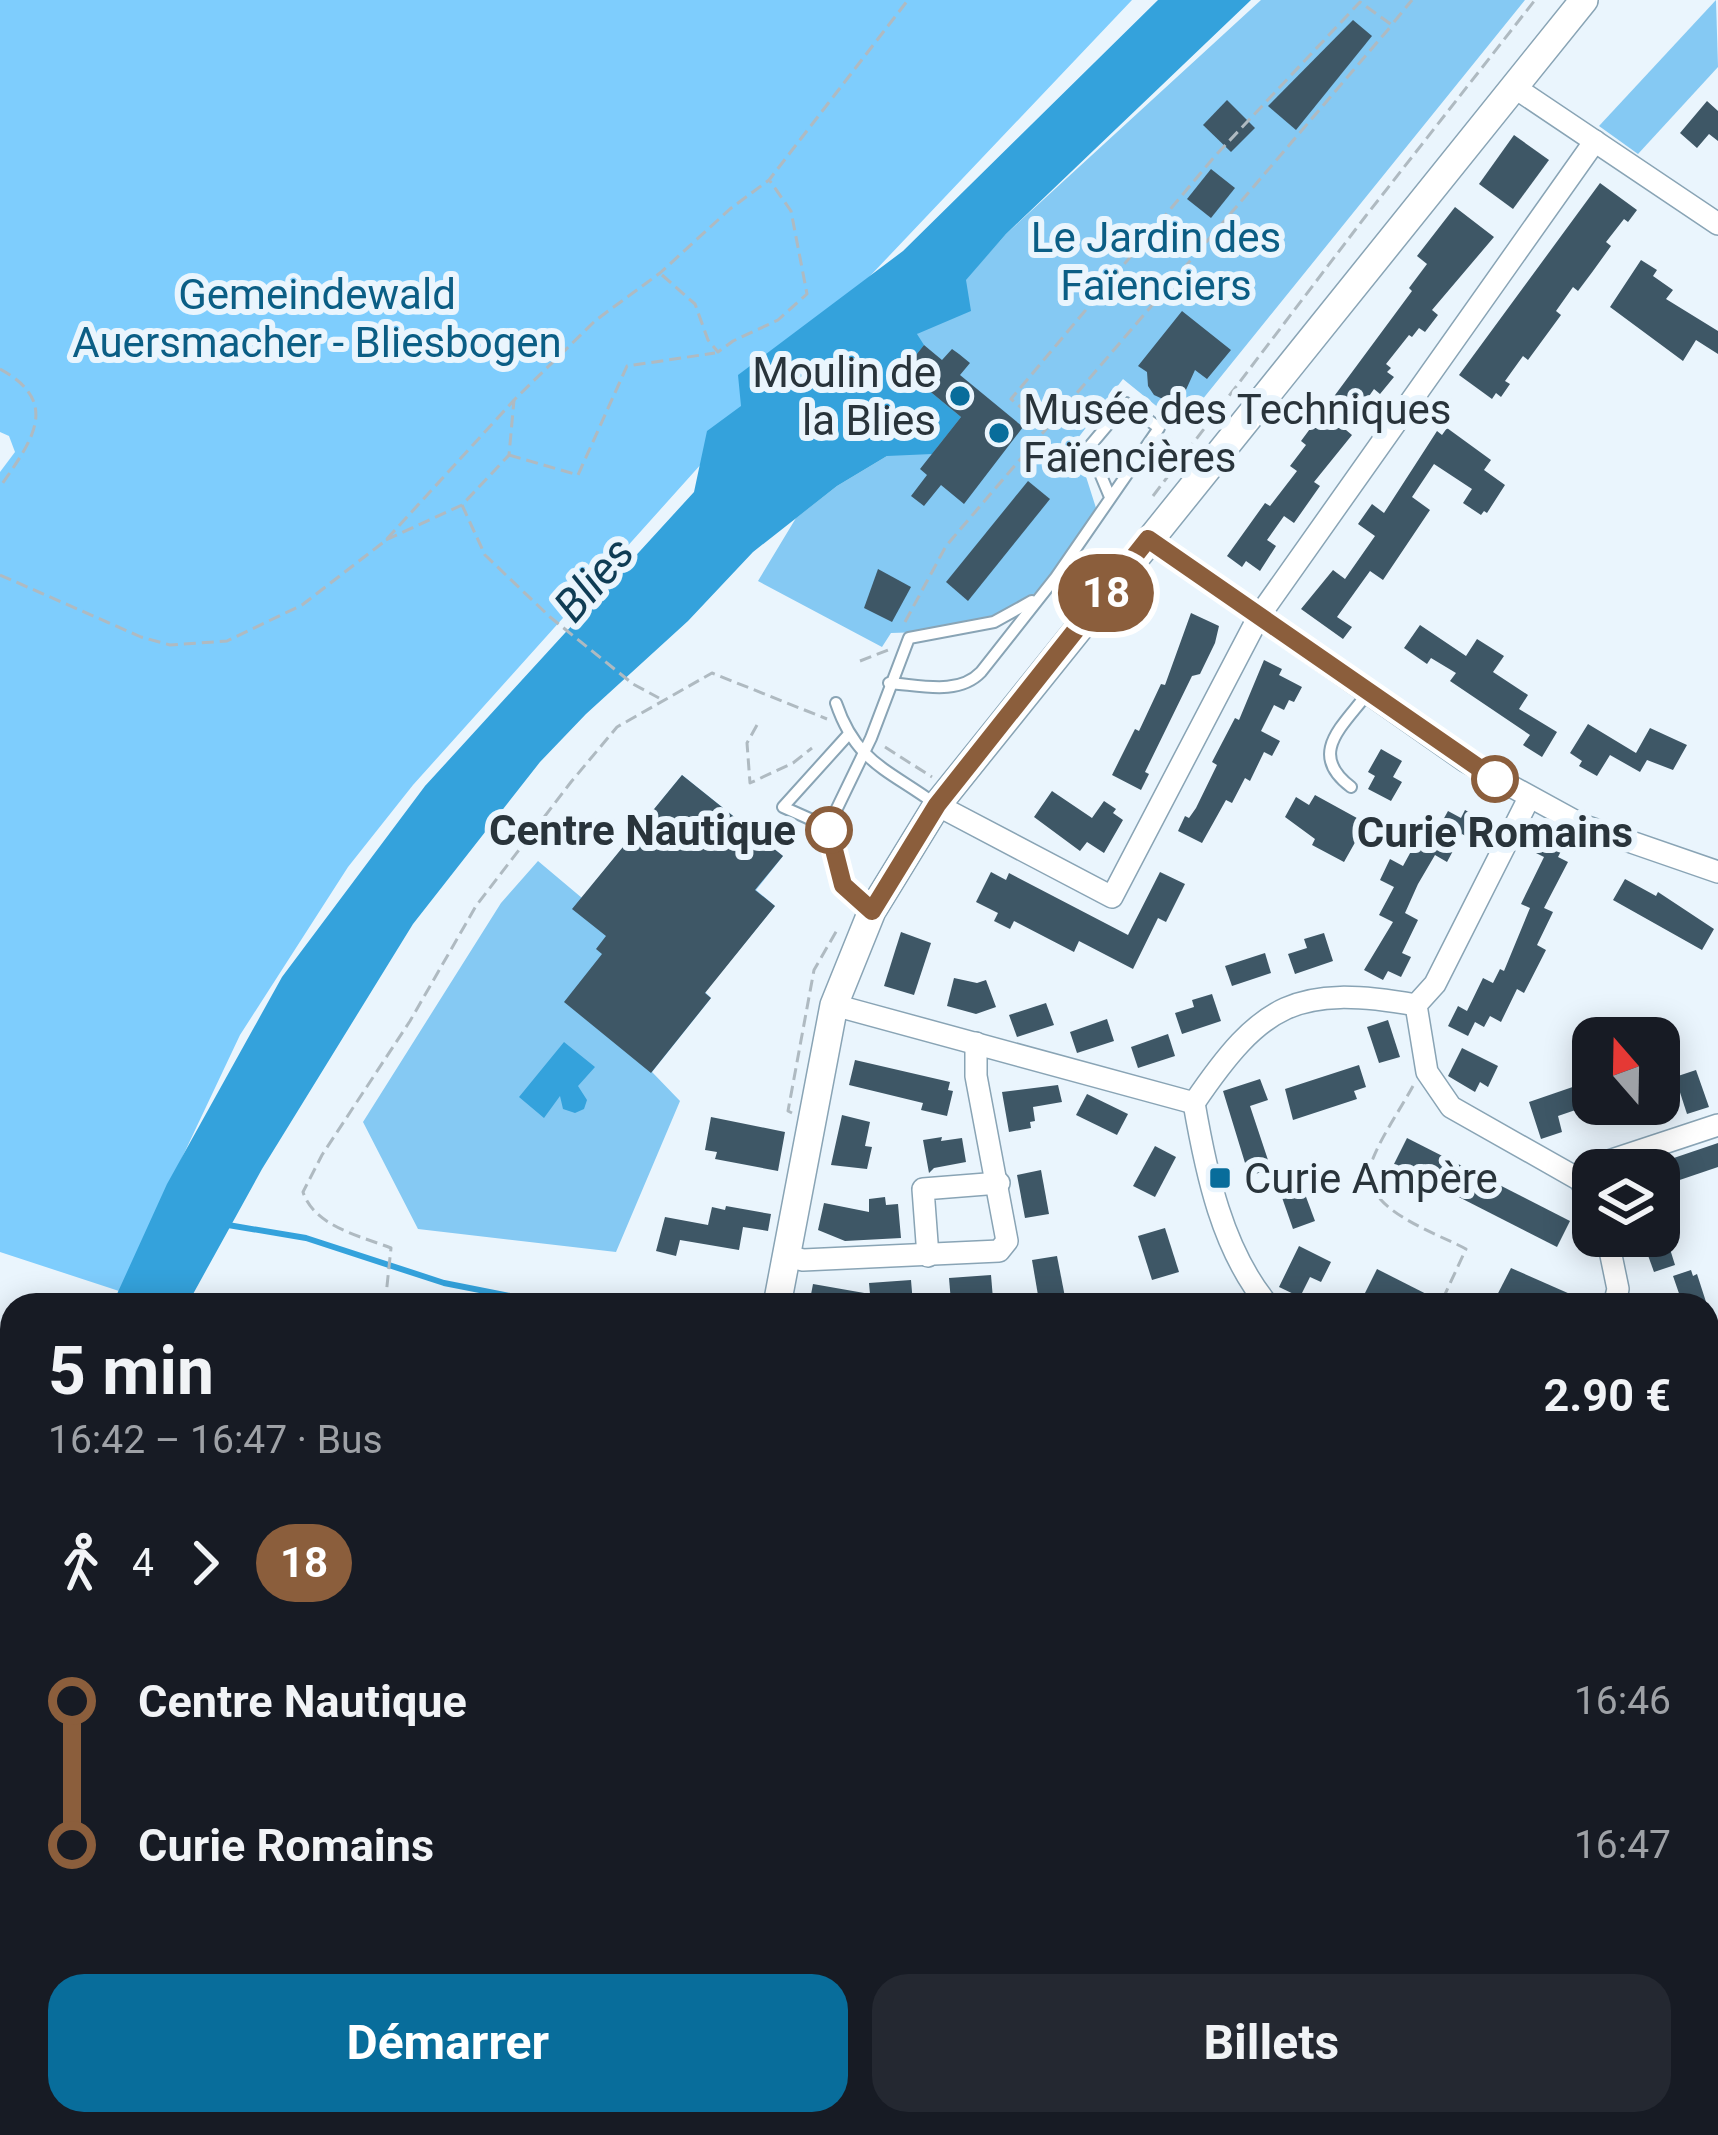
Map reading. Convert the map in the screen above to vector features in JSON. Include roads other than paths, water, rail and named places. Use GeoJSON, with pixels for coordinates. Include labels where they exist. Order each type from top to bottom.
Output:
{"type":"FeatureCollection","features":[{"type":"Feature","properties":{"kind":"main road"},"geometry":{"type":"LineString","coordinates":[[779,1293],[834,1005],[872,911],[935,791],[1148,539],[1584,0]]}},
{"type":"Feature","properties":{"kind":"street"},"geometry":{"type":"LineString","coordinates":[[1514,86],[1718,224]]}},
{"type":"Feature","properties":{"kind":"street"},"geometry":{"type":"LineString","coordinates":[[935,791],[1112,897],[1259,616],[1594,141]]}},
{"type":"Feature","properties":{"kind":"street"},"geometry":{"type":"LineString","coordinates":[[1148,539],[1465,761],[1528,798],[1582,825],[1718,872]]}},
{"type":"Feature","properties":{"kind":"street"},"geometry":{"type":"LineString","coordinates":[[1416,1006],[1435,984],[1528,798]]}},
{"type":"Feature","properties":{"kind":"street"},"geometry":{"type":"LineString","coordinates":[[1257,1293],[1221,1220],[1194,1103],[1224,1059],[1260,1022],[1310,998],[1354,994],[1416,1006]]}},
{"type":"Feature","properties":{"kind":"street"},"geometry":{"type":"LineString","coordinates":[[834,1005],[1194,1103]]}},
{"type":"Feature","properties":{"kind":"street"},"geometry":{"type":"LineString","coordinates":[[1416,1006],[1427,1072],[1451,1107],[1572,1166]]}},
{"type":"Feature","properties":{"kind":"street"},"geometry":{"type":"LineString","coordinates":[[786,1256],[803,1260],[1000,1251],[1007,1240],[976,1076],[976,1043]]}},
{"type":"Feature","properties":{"kind":"street"},"geometry":{"type":"LineString","coordinates":[[1645,1149],[1718,1125]]}},
{"type":"Feature","properties":{"kind":"street"},"geometry":{"type":"LineString","coordinates":[[928,1256],[923,1189],[998,1183]]}},
{"type":"Feature","properties":{"kind":"street"},"geometry":{"type":"LineString","coordinates":[[1611,1257],[1617,1293]]}},
{"type":"Feature","properties":{"kind":"lane"},"geometry":{"type":"LineString","coordinates":[[889,683],[968,685],[1040,597],[1159,428],[1126,404],[1089,447],[1110,497]]}},
{"type":"Feature","properties":{"kind":"lane"},"geometry":{"type":"LineString","coordinates":[[872,911],[843,885],[829,827],[871,738],[905,634],[994,622],[1040,597]]}},
{"type":"Feature","properties":{"kind":"lane"},"geometry":{"type":"LineString","coordinates":[[1351,788],[1329,764],[1330,751],[1336,735],[1369,692]]}},
{"type":"Feature","properties":{"kind":"lane"},"geometry":{"type":"LineString","coordinates":[[836,703],[863,755],[935,791]]}},
{"type":"Feature","properties":{"kind":"lane"},"geometry":{"type":"LineString","coordinates":[[829,827],[783,807],[846,730]]}},
{"type":"Feature","properties":{"kind":"waterway"},"geometry":{"type":"LineString","coordinates":[[228,1225],[306,1238],[444,1283],[495,1293]]}},
{"type":"Feature","properties":{"kind":"place","name":"Moulin de la Blies"},"geometry":{"type":"Point","coordinates":[960,396]}},
{"type":"Feature","properties":{"kind":"place","name":"Musée des Techniques Faïencières"},"geometry":{"type":"Point","coordinates":[999,433]}},
{"type":"Feature","properties":{"kind":"place","name":"Curie Romains"},"geometry":{"type":"Point","coordinates":[1495,779]}},
{"type":"Feature","properties":{"kind":"place","name":"Centre Nautique"},"geometry":{"type":"Point","coordinates":[829,830]}},
{"type":"Feature","properties":{"kind":"place","name":"Curie Ampère"},"geometry":{"type":"Point","coordinates":[1220,1178]}},
{"type":"Feature","properties":{"kind":"park label","name":"Le Jardin des Faïenciers"},"geometry":{"type":"Point","coordinates":[1156,261]}},
{"type":"Feature","properties":{"kind":"park label","name":"Gemeindewald Auersmacher - Bliesbogen"},"geometry":{"type":"Point","coordinates":[317,318]}},
{"type":"Feature","properties":{"kind":"water label","name":"Blies"},"geometry":{"type":"Point","coordinates":[594,579]}}]}
